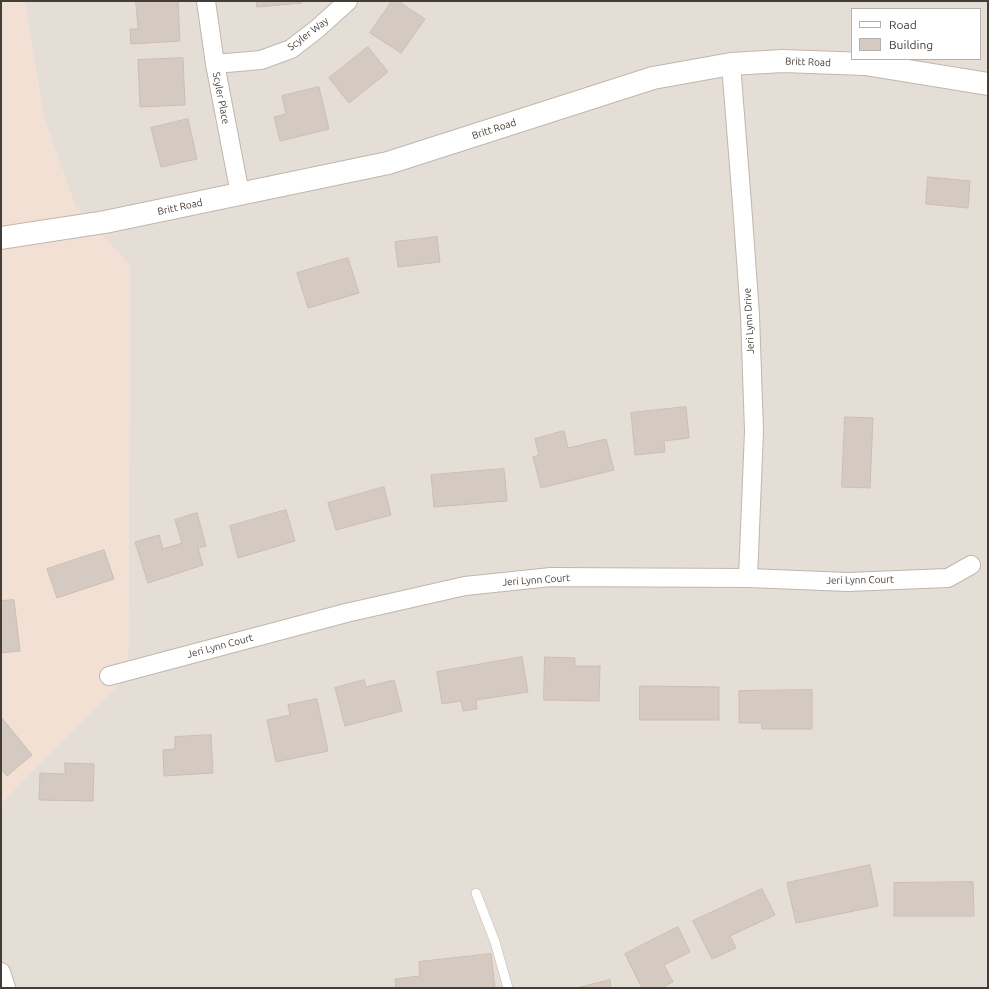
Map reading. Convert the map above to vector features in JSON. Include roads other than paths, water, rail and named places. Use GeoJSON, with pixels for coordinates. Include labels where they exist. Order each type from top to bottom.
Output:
{"type":"FeatureCollection","features":[{"type":"Feature","properties":{"kind":"street","name":"Scyler Place"},"geometry":{"type":"LineString","coordinates":[[206,1],[215,64],[240,194]]}},
{"type":"Feature","properties":{"kind":"street","name":"Scyler Way"},"geometry":{"type":"LineString","coordinates":[[215,64],[261,60],[291,49],[318,29],[348,1]]}},
{"type":"Feature","properties":{"kind":"street","name":"Britt Road"},"geometry":{"type":"LineString","coordinates":[[1,238],[105,222],[388,163],[653,78],[731,64],[783,61],[865,64],[988,84]]}},
{"type":"Feature","properties":{"kind":"street","name":"Jeri Lynn Drive"},"geometry":{"type":"LineString","coordinates":[[731,64],[749,307],[754,431],[748,578]]}},
{"type":"Feature","properties":{"kind":"street","name":"Jeri Lynn Court"},"geometry":{"type":"LineString","coordinates":[[109,676],[346,613],[465,586],[551,577],[748,578],[848,582],[948,578],[971,565]]}},
{"type":"Feature","properties":{"kind":"street"},"geometry":{"type":"LineString","coordinates":[[1,972],[6,988]]}},
{"type":"Feature","properties":{"kind":"lane"},"geometry":{"type":"LineString","coordinates":[[476,893],[495,942],[508,988]]}}]}
